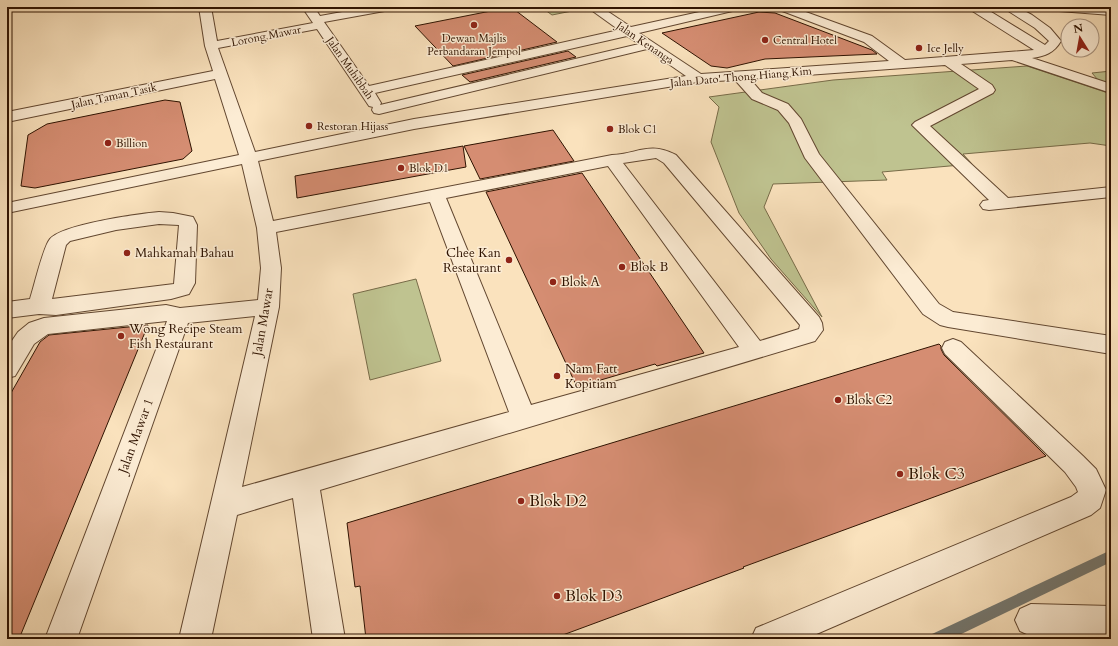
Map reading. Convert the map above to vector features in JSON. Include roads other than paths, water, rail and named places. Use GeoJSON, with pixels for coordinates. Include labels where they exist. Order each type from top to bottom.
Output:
{"type":"FeatureCollection","features":[{"type":"Feature","properties":{"kind":"street","name":"Jalan Mawar"},"geometry":{"type":"LineString","coordinates":[[195,639],[268,307],[272,268],[266,228],[249,158],[212,46],[208,7]]}},
{"type":"Feature","properties":{"kind":"street","name":"Jalan Muhibbah"},"geometry":{"type":"LineString","coordinates":[[308,7],[392,129]]}},
{"type":"Feature","properties":{"kind":"street","name":"Lorong Mawar"},"geometry":{"type":"LineString","coordinates":[[212,46],[390,7]]}},
{"type":"Feature","properties":{"kind":"street","name":"Jalan Kenanga"},"geometry":{"type":"LineString","coordinates":[[593,7],[698,78]]}},
{"type":"Feature","properties":{"kind":"street"},"geometry":{"type":"LineString","coordinates":[[366,91],[737,7]]}},
{"type":"Feature","properties":{"kind":"street"},"geometry":{"type":"LineString","coordinates":[[781,7],[868,39],[902,64]]}},
{"type":"Feature","properties":{"kind":"street"},"geometry":{"type":"LineString","coordinates":[[972,7],[984,12],[1045,51],[1053,46],[1055,41],[1051,34],[1035,22],[1008,7]]}},
{"type":"Feature","properties":{"kind":"street"},"geometry":{"type":"LineString","coordinates":[[1046,7],[1109,11]]}},
{"type":"Feature","properties":{"kind":"street"},"geometry":{"type":"LineString","coordinates":[[379,110],[650,45]]}},
{"type":"Feature","properties":{"kind":"street","name":"Jalan Dato' Thong Hiang Kim"},"geometry":{"type":"LineString","coordinates":[[7,208],[422,123],[698,78],[1015,56],[1045,51]]}},
{"type":"Feature","properties":{"kind":"street"},"geometry":{"type":"LineString","coordinates":[[1015,56],[1111,89]]}},
{"type":"Feature","properties":{"kind":"street"},"geometry":{"type":"LineString","coordinates":[[948,61],[988,90],[920,125],[1003,203]]}},
{"type":"Feature","properties":{"kind":"street","name":"Jalan Taman Tasik"},"geometry":{"type":"LineString","coordinates":[[7,117],[220,74]]}},
{"type":"Feature","properties":{"kind":"street"},"geometry":{"type":"LineString","coordinates":[[739,75],[757,96],[783,107],[796,122],[811,155],[931,309],[948,319],[1111,345]]}},
{"type":"Feature","properties":{"kind":"street"},"geometry":{"type":"LineString","coordinates":[[225,505],[755,351],[807,335],[812,330],[811,323],[670,159],[659,153],[612,160],[266,228]]}},
{"type":"Feature","properties":{"kind":"street"},"geometry":{"type":"LineString","coordinates":[[612,160],[755,351]]}},
{"type":"Feature","properties":{"kind":"street"},"geometry":{"type":"LineString","coordinates":[[984,205],[1111,192]]}},
{"type":"Feature","properties":{"kind":"street"},"geometry":{"type":"LineString","coordinates":[[436,195],[524,418]]}},
{"type":"Feature","properties":{"kind":"street"},"geometry":{"type":"LineString","coordinates":[[7,310],[39,306],[56,307],[172,292],[182,289],[185,282],[188,225],[186,221],[154,218],[75,233],[62,237],[57,243],[39,306]]}},
{"type":"Feature","properties":{"kind":"street"},"geometry":{"type":"LineString","coordinates":[[7,369],[26,338],[35,329],[44,326],[166,313],[180,316],[268,307]]}},
{"type":"Feature","properties":{"kind":"street","name":"Jalan Mawar 1"},"geometry":{"type":"LineString","coordinates":[[61,639],[180,316]]}},
{"type":"Feature","properties":{"kind":"street"},"geometry":{"type":"LineString","coordinates":[[767,639],[1081,506],[1090,500],[1092,490],[1086,478],[1074,464],[953,348]]}},
{"type":"Feature","properties":{"kind":"street"},"geometry":{"type":"LineString","coordinates":[[305,482],[329,639]]}},
{"type":"Feature","properties":{"kind":"street"},"geometry":{"type":"LineString","coordinates":[[1031,620],[1111,622]]}},
{"type":"Feature","properties":{"kind":"waterway"},"geometry":{"type":"LineString","coordinates":[[937,639],[1111,556]]}},
{"type":"Feature","properties":{"kind":"place","name":"Dewan Majlis Perbandaran Jempol"},"geometry":{"type":"Point","coordinates":[474,25]}},
{"type":"Feature","properties":{"kind":"place","name":"Central Hotel"},"geometry":{"type":"Point","coordinates":[765,40]}},
{"type":"Feature","properties":{"kind":"place","name":"Ice Jelly"},"geometry":{"type":"Point","coordinates":[919,48]}},
{"type":"Feature","properties":{"kind":"place","name":"Restoran Hijass"},"geometry":{"type":"Point","coordinates":[309,126]}},
{"type":"Feature","properties":{"kind":"place","name":"Blok C1"},"geometry":{"type":"Point","coordinates":[610,129]}},
{"type":"Feature","properties":{"kind":"place","name":"Billion"},"geometry":{"type":"Point","coordinates":[108,143]}},
{"type":"Feature","properties":{"kind":"place","name":"Blok D1"},"geometry":{"type":"Point","coordinates":[401,168]}},
{"type":"Feature","properties":{"kind":"place","name":"Mahkamah Bahau"},"geometry":{"type":"Point","coordinates":[127,253]}},
{"type":"Feature","properties":{"kind":"place","name":"Chee Kan Restaurant"},"geometry":{"type":"Point","coordinates":[509,260]}},
{"type":"Feature","properties":{"kind":"place","name":"Blok B"},"geometry":{"type":"Point","coordinates":[622,267]}},
{"type":"Feature","properties":{"kind":"place","name":"Blok A"},"geometry":{"type":"Point","coordinates":[553,282]}},
{"type":"Feature","properties":{"kind":"place","name":"Wong Recipe Steam Fish Restaurant"},"geometry":{"type":"Point","coordinates":[121,336]}},
{"type":"Feature","properties":{"kind":"place","name":"Nam Fatt Kopitiam"},"geometry":{"type":"Point","coordinates":[557,376]}},
{"type":"Feature","properties":{"kind":"place","name":"Blok C2"},"geometry":{"type":"Point","coordinates":[838,400]}},
{"type":"Feature","properties":{"kind":"place","name":"Blok C3"},"geometry":{"type":"Point","coordinates":[900,474]}},
{"type":"Feature","properties":{"kind":"place","name":"Blok D2"},"geometry":{"type":"Point","coordinates":[521,501]}},
{"type":"Feature","properties":{"kind":"place","name":"Blok D3"},"geometry":{"type":"Point","coordinates":[557,596]}}]}
